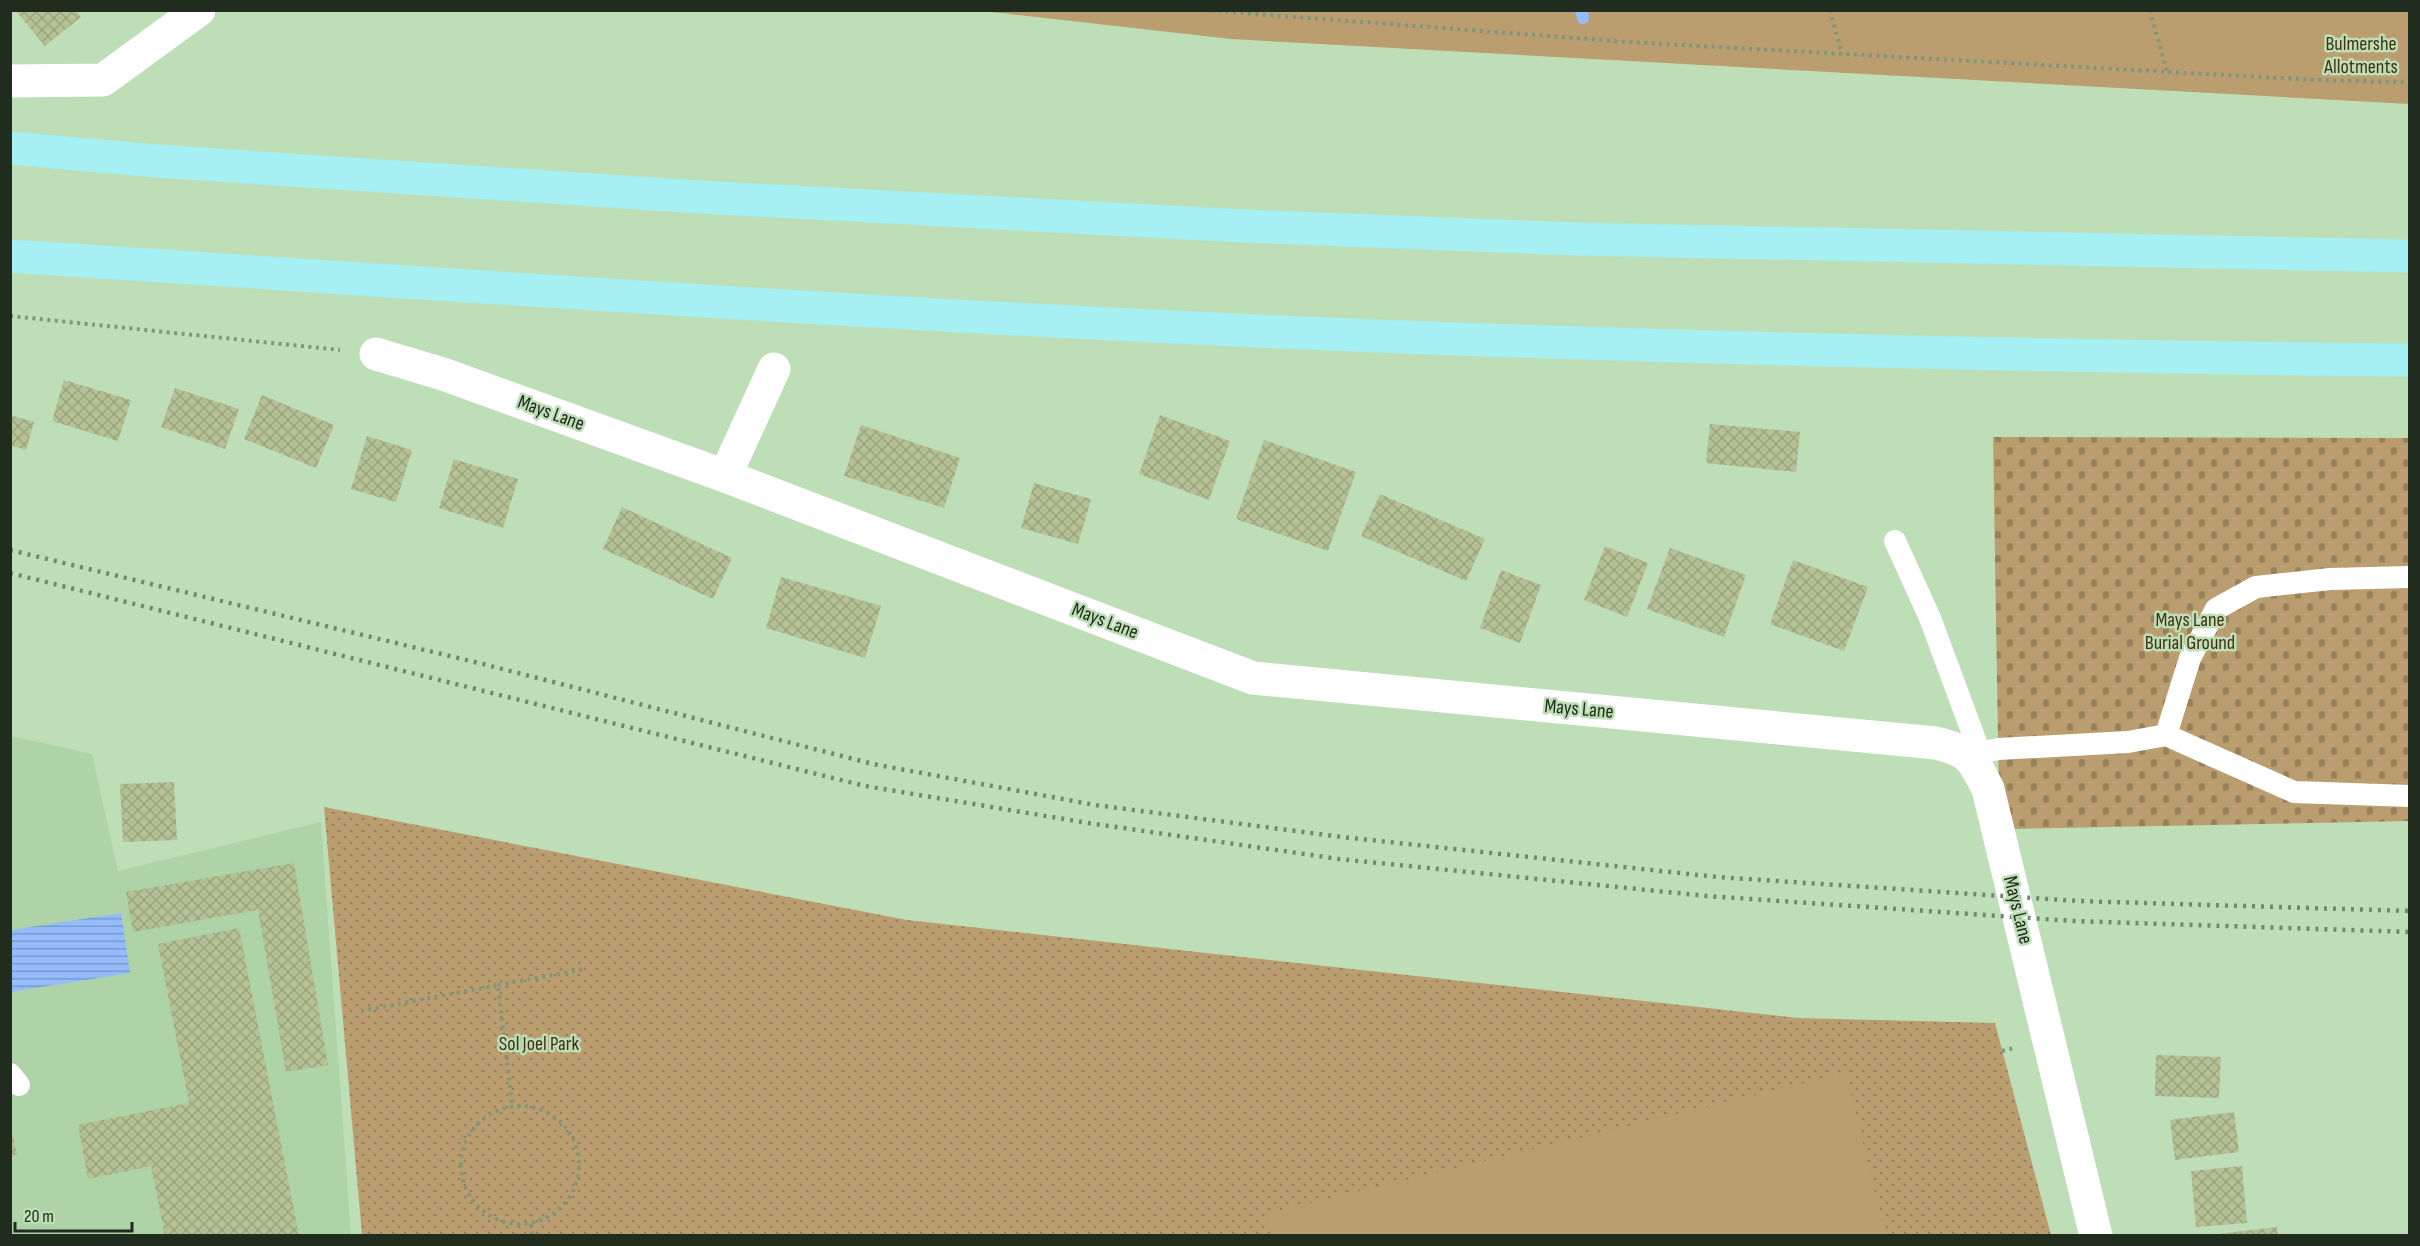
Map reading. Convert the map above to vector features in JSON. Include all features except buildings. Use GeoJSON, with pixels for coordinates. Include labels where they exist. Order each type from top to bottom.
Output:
{"type":"FeatureCollection","features":[{"type":"Feature","properties":{"kind":"main road"},"geometry":{"type":"LineString","coordinates":[[10,148],[169,162],[699,197],[1256,226],[1623,240],[2409,256]]}},
{"type":"Feature","properties":{"kind":"main road"},"geometry":{"type":"LineString","coordinates":[[10,256],[902,312],[1452,339],[2119,357],[2409,360]]}},
{"type":"Feature","properties":{"kind":"street"},"geometry":{"type":"LineString","coordinates":[[10,81],[104,80],[199,10]]}},
{"type":"Feature","properties":{"kind":"street","name":"Mays Lane"},"geometry":{"type":"LineString","coordinates":[[376,354],[443,374],[725,476],[1253,678],[1936,744],[1959,749],[1976,756],[1988,789],[2097,1236]]}},
{"type":"Feature","properties":{"kind":"street"},"geometry":{"type":"LineString","coordinates":[[725,476],[774,369]]}},
{"type":"Feature","properties":{"kind":"lane"},"geometry":{"type":"LineString","coordinates":[[1895,541],[1930,618],[1976,756],[1998,749],[2128,742],[2166,735],[2294,792],[2409,796]]}},
{"type":"Feature","properties":{"kind":"lane"},"geometry":{"type":"LineString","coordinates":[[2166,735],[2190,658],[2216,609],[2256,587],[2330,579],[2409,577]]}},
{"type":"Feature","properties":{"kind":"path"},"geometry":{"type":"LineString","coordinates":[[1203,10],[1628,42],[2167,72],[2409,82]]}},
{"type":"Feature","properties":{"kind":"path"},"geometry":{"type":"LineString","coordinates":[[1830,10],[1842,54]]}},
{"type":"Feature","properties":{"kind":"path"},"geometry":{"type":"LineString","coordinates":[[2150,10],[2167,72]]}},
{"type":"Feature","properties":{"kind":"path"},"geometry":{"type":"LineString","coordinates":[[10,316],[376,354]]}},
{"type":"Feature","properties":{"kind":"path"},"geometry":{"type":"LineString","coordinates":[[361,1011],[586,969]]}},
{"type":"Feature","properties":{"kind":"path"},"geometry":{"type":"LineString","coordinates":[[498,985],[512,1105]]}},
{"type":"Feature","properties":{"kind":"path"},"geometry":{"type":"LineString","coordinates":[[512,1105],[533,1106],[551,1114],[567,1127],[576,1145],[579,1166],[576,1186],[565,1203],[550,1217],[531,1224],[512,1224],[493,1219],[477,1208],[466,1192],[460,1174],[460,1155],[466,1137],[478,1122],[494,1111],[512,1105]]}},
{"type":"Feature","properties":{"kind":"path"},"geometry":{"type":"LineString","coordinates":[[531,1224],[532,1236]]}},
{"type":"Feature","properties":{"kind":"shaded area"},"geometry":{"type":"Polygon","coordinates":[[[11,736],[92,754],[118,871],[321,822],[351,1235],[11,1236],[11,736]]]}},
{"type":"Feature","properties":{"kind":"green space","name":"Bulmershe Allotments"},"geometry":{"type":"Polygon","coordinates":[[[982,11],[2409,11],[2409,104],[1231,39],[982,11]]]}},
{"type":"Feature","properties":{"kind":"green space","name":"Mays Lane Burial Ground"},"geometry":{"type":"Polygon","coordinates":[[[1993,437],[2409,438],[2409,821],[2009,829],[1999,800],[1993,437]]]}},
{"type":"Feature","properties":{"kind":"green space","name":"Sol Joel Park"},"geometry":{"type":"Polygon","coordinates":[[[324,807],[907,920],[1798,1018],[1995,1023],[2051,1235],[362,1235],[324,807]]]}},
{"type":"Feature","properties":{"kind":"green space"},"geometry":{"type":"Polygon","coordinates":[[[1846,1073],[1885,1235],[1271,1235],[1266,1214],[1846,1073]]]}},
{"type":"Feature","properties":{"kind":"water"},"geometry":{"type":"Polygon","coordinates":[[[121,913],[130,973],[11,992],[11,930],[121,913]]]}},
{"type":"Feature","properties":{"kind":"waterway"},"geometry":{"type":"LineString","coordinates":[[1581,10],[1583,18]]}},
{"type":"Feature","properties":{"kind":"railway"},"geometry":{"type":"LineString","coordinates":[[10,550],[483,664],[873,764],[1095,805],[1342,837],[1717,877],[2078,901],[2410,911]]}},
{"type":"Feature","properties":{"kind":"railway"},"geometry":{"type":"LineString","coordinates":[[10,573],[865,786],[1088,823],[1339,859],[1707,896],[2073,921],[2410,932]]}}]}
